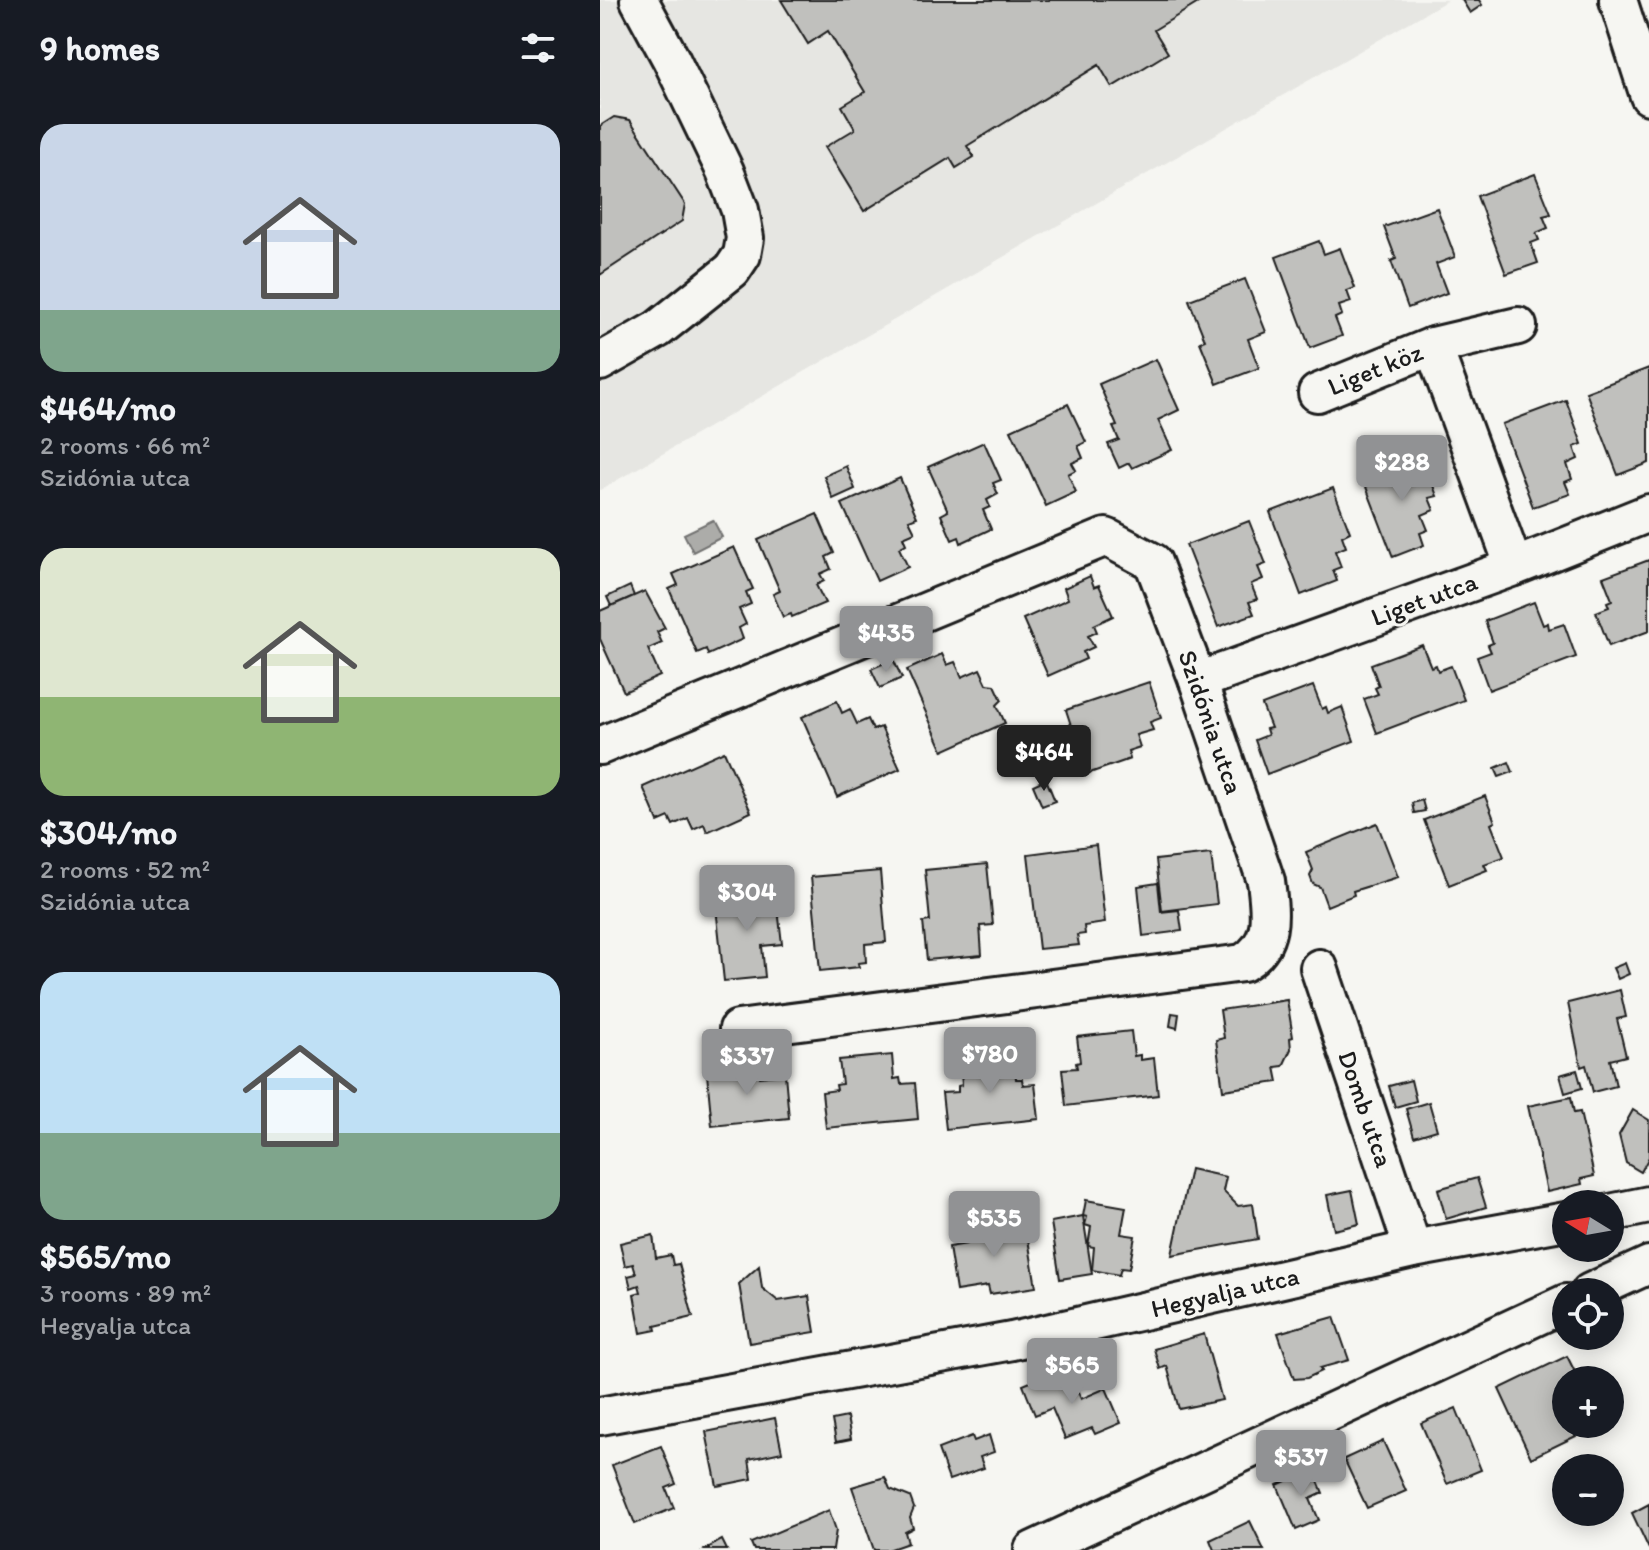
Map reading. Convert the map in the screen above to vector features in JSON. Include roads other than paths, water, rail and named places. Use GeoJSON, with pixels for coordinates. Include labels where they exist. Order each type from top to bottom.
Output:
{"type":"FeatureCollection","features":[{"type":"Feature","properties":{"kind":"street"},"geometry":{"type":"LineString","coordinates":[[600,362],[658,329],[732,270],[742,255],[745,238],[740,210],[725,171],[639,0]]}},
{"type":"Feature","properties":{"kind":"street"},"geometry":{"type":"LineString","coordinates":[[1618,0],[1649,96]]}},
{"type":"Feature","properties":{"kind":"street","name":"Liget köz"},"geometry":{"type":"LineString","coordinates":[[1317,393],[1433,346],[1518,326]]}},
{"type":"Feature","properties":{"kind":"street","name":"Liget köz"},"geometry":{"type":"LineString","coordinates":[[1433,346],[1514,567]]}},
{"type":"Feature","properties":{"kind":"street","name":"Liget utca"},"geometry":{"type":"LineString","coordinates":[[1198,681],[1514,567],[1649,513]]}},
{"type":"Feature","properties":{"kind":"street","name":"Szidónia utca"},"geometry":{"type":"LineString","coordinates":[[600,746],[1106,537],[1153,562],[1198,681],[1266,881],[1270,913],[1266,942],[1243,963],[1227,966],[738,1029]]}},
{"type":"Feature","properties":{"kind":"street","name":"Domb utca"},"geometry":{"type":"LineString","coordinates":[[1319,968],[1413,1249]]}},
{"type":"Feature","properties":{"kind":"street"},"geometry":{"type":"LineString","coordinates":[[1624,1210],[1649,1205]]}},
{"type":"Feature","properties":{"kind":"street","name":"Hegyalja utca"},"geometry":{"type":"LineString","coordinates":[[600,1416],[1012,1341],[1413,1249],[1552,1224]]}},
{"type":"Feature","properties":{"kind":"street"},"geometry":{"type":"LineString","coordinates":[[1621,1278],[1649,1265]]}},
{"type":"Feature","properties":{"kind":"street"},"geometry":{"type":"LineString","coordinates":[[1033,1550],[1552,1309]]}}]}
